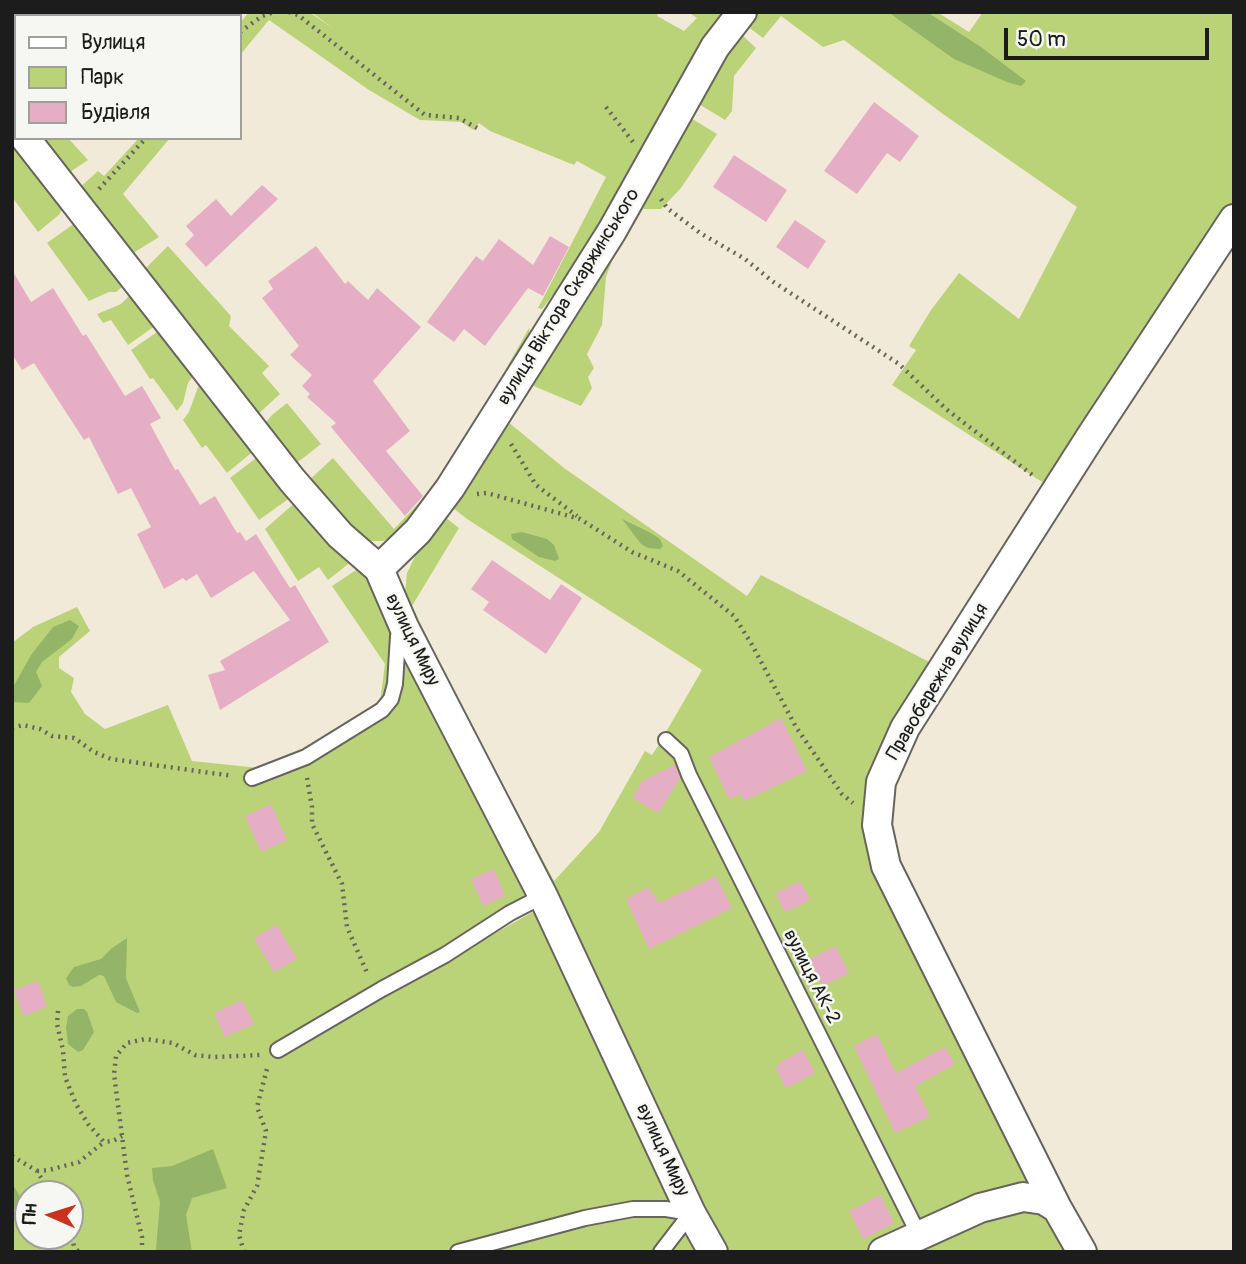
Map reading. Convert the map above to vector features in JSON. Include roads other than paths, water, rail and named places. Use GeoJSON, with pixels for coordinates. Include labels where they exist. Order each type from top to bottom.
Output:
{"type":"FeatureCollection","features":[{"type":"Feature","properties":{"kind":"street","name":"вулиця Віктора Скаржинського"},"geometry":{"type":"LineString","coordinates":[[379,569],[418,531],[450,488],[612,231],[715,47],[742,12]]}},
{"type":"Feature","properties":{"kind":"street","name":"вулиця Миру"},"geometry":{"type":"LineString","coordinates":[[27,140],[292,480],[340,536],[379,569],[404,626],[542,896],[691,1213],[713,1252]]}},
{"type":"Feature","properties":{"kind":"street","name":"Правобережна вулиця"},"geometry":{"type":"LineString","coordinates":[[1082,1252],[1057,1208],[886,866],[877,825],[881,782],[905,728],[1055,491],[1234,219]]}},
{"type":"Feature","properties":{"kind":"street"},"geometry":{"type":"LineString","coordinates":[[1023,1197],[1033,1180],[1036,1164]]}},
{"type":"Feature","properties":{"kind":"street"},"geometry":{"type":"LineString","coordinates":[[883,1252],[980,1208],[1023,1197],[1044,1200],[1057,1208]]}},
{"type":"Feature","properties":{"kind":"lane"},"geometry":{"type":"LineString","coordinates":[[252,778],[306,757],[382,710],[390,699],[395,684],[398,636],[404,626]]}},
{"type":"Feature","properties":{"kind":"lane","name":"вулиця АК-2"},"geometry":{"type":"LineString","coordinates":[[666,740],[681,754],[689,775],[919,1235]]}},
{"type":"Feature","properties":{"kind":"lane"},"geometry":{"type":"LineString","coordinates":[[278,1050],[446,955],[510,913],[542,896]]}},
{"type":"Feature","properties":{"kind":"lane"},"geometry":{"type":"LineString","coordinates":[[458,1252],[585,1218],[633,1209],[666,1209],[691,1213],[661,1252]]}}]}
